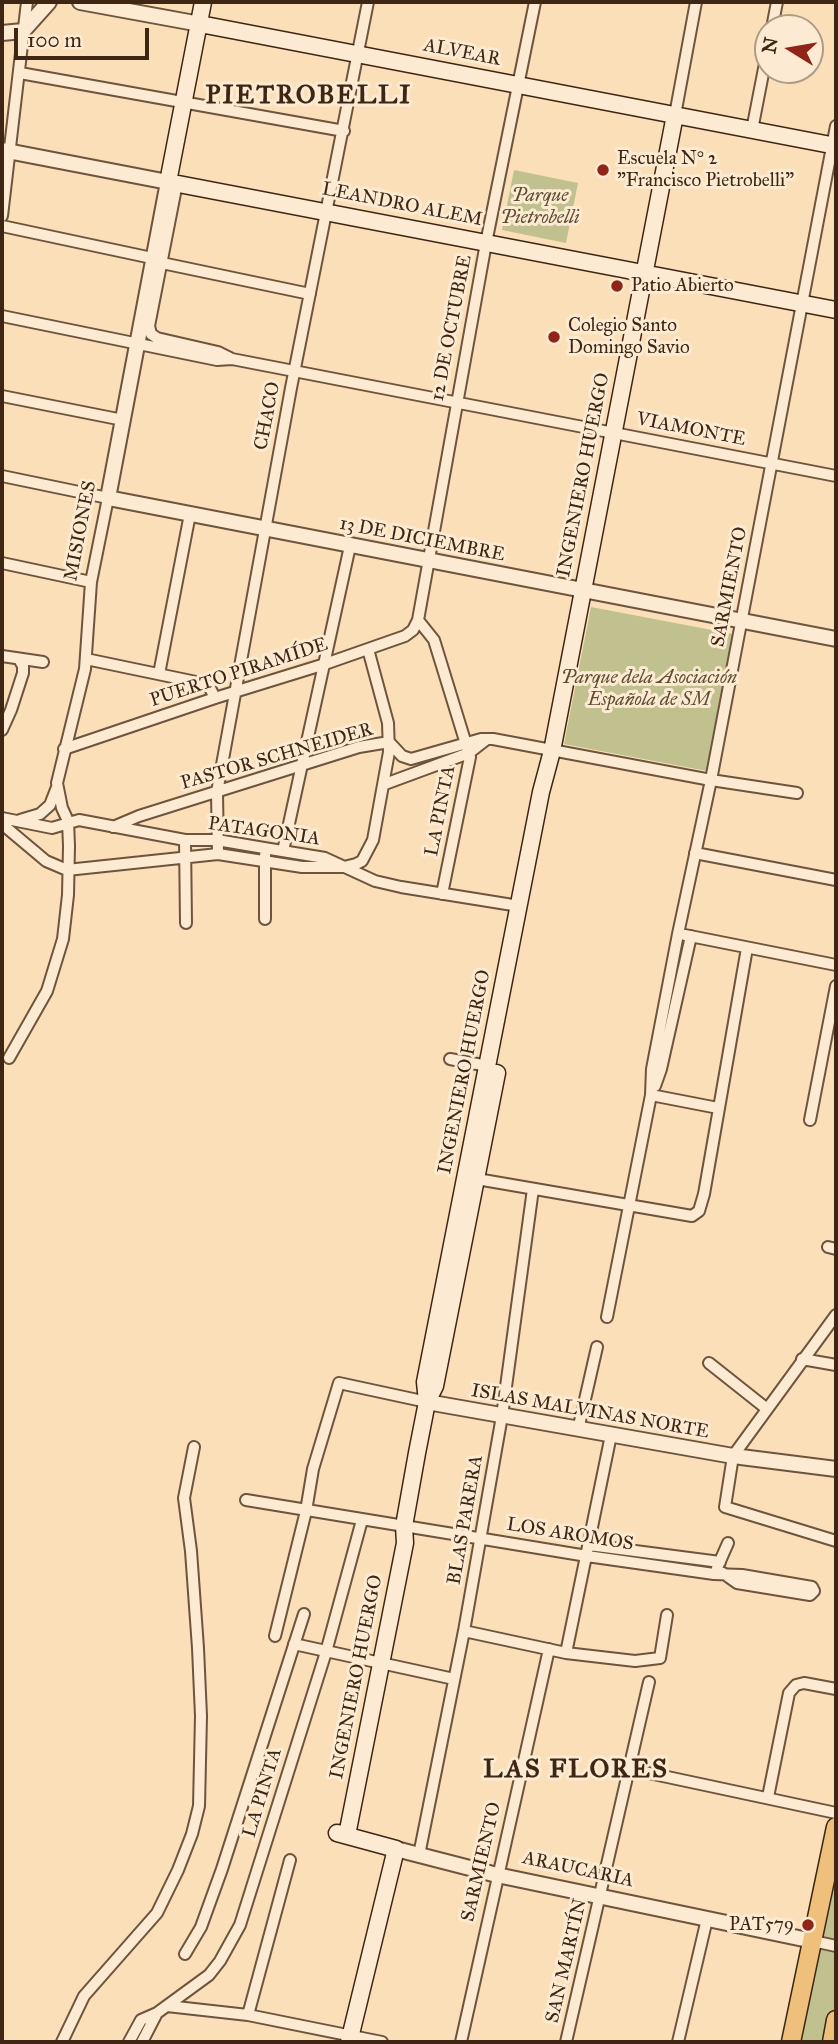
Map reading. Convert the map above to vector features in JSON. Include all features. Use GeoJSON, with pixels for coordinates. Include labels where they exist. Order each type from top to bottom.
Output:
{"type":"FeatureCollection","features":[{"type":"Feature","properties":{"kind":"main road","name":"MISIONES"},"geometry":{"type":"LineString","coordinates":[[173,182],[203,2]]}},
{"type":"Feature","properties":{"kind":"main road","name":"ALVEAR"},"geometry":{"type":"LineString","coordinates":[[200,24],[834,146]]}},
{"type":"Feature","properties":{"kind":"main road","name":"INGENIERO HUERGO"},"geometry":{"type":"LineString","coordinates":[[427,1402],[425,1382],[541,792],[552,751],[675,115]]}},
{"type":"Feature","properties":{"kind":"main road","name":"LEANDRO ALEM"},"geometry":{"type":"LineString","coordinates":[[173,182],[836,310]]}},
{"type":"Feature","properties":{"kind":"main road","name":"INGENIERO HUERGO"},"geometry":{"type":"LineString","coordinates":[[342,1834],[377,1664],[397,1541],[404,1526],[427,1402],[435,1386],[477,1179],[551,792],[552,751]]}},
{"type":"Feature","properties":{"kind":"main road"},"geometry":{"type":"LineString","coordinates":[[790,2042],[836,1827]]}},
{"type":"Feature","properties":{"kind":"main road","name":"ARAUCARIA"},"geometry":{"type":"LineString","coordinates":[[342,1834],[391,1848]]}},
{"type":"Feature","properties":{"kind":"main road"},"geometry":{"type":"LineString","coordinates":[[346,2039],[391,1848]]}},
{"type":"Feature","properties":{"kind":"main road"},"geometry":{"type":"LineString","coordinates":[[832,2042],[836,2020]]}},
{"type":"Feature","properties":{"kind":"street"},"geometry":{"type":"LineString","coordinates":[[2,216],[6,151],[20,73],[27,2]]}},
{"type":"Feature","properties":{"kind":"street"},"geometry":{"type":"LineString","coordinates":[[2,33],[23,31],[49,2]]}},
{"type":"Feature","properties":{"kind":"street","name":"ALVEAR"},"geometry":{"type":"LineString","coordinates":[[80,2],[200,24]]}},
{"type":"Feature","properties":{"kind":"street","name":"CHACO"},"geometry":{"type":"LineString","coordinates":[[218,854],[217,792],[294,372],[368,2]]}},
{"type":"Feature","properties":{"kind":"street","name":"12 DE OCTUBRE"},"geometry":{"type":"LineString","coordinates":[[418,620],[486,243],[535,2]]}},
{"type":"Feature","properties":{"kind":"street","name":"INGENIERO HUERGO"},"geometry":{"type":"LineString","coordinates":[[675,115],[696,2]]}},
{"type":"Feature","properties":{"kind":"street"},"geometry":{"type":"LineString","coordinates":[[20,73],[344,131]]}},
{"type":"Feature","properties":{"kind":"street"},"geometry":{"type":"LineString","coordinates":[[752,130],[761,84]]}},
{"type":"Feature","properties":{"kind":"street","name":"SARMIENTO"},"geometry":{"type":"LineString","coordinates":[[607,1317],[651,1095],[652,1069],[742,621],[836,125]]}},
{"type":"Feature","properties":{"kind":"street","name":"LEANDRO ALEM"},"geometry":{"type":"LineString","coordinates":[[6,151],[173,182]]}},
{"type":"Feature","properties":{"kind":"street","name":"MISIONES"},"geometry":{"type":"LineString","coordinates":[[9,1058],[47,991],[63,939],[68,895],[69,846],[68,821],[57,787],[86,659],[91,583],[137,343],[173,182]]}},
{"type":"Feature","properties":{"kind":"street"},"geometry":{"type":"LineString","coordinates":[[2,226],[310,294]]}},
{"type":"Feature","properties":{"kind":"street","name":"MISIONES"},"geometry":{"type":"LineString","coordinates":[[157,261],[149,326],[151,334],[157,338],[218,352],[232,359]]}},
{"type":"Feature","properties":{"kind":"street"},"geometry":{"type":"LineString","coordinates":[[2,316],[217,360],[232,359],[294,372]]}},
{"type":"Feature","properties":{"kind":"street","name":"VIAMONTE"},"geometry":{"type":"LineString","coordinates":[[294,372],[836,476]]}},
{"type":"Feature","properties":{"kind":"street"},"geometry":{"type":"LineString","coordinates":[[2,396],[123,420]]}},
{"type":"Feature","properties":{"kind":"street","name":"13 DE DICIEMBRE"},"geometry":{"type":"LineString","coordinates":[[2,476],[836,639]]}},
{"type":"Feature","properties":{"kind":"street"},"geometry":{"type":"LineString","coordinates":[[159,674],[190,514]]}},
{"type":"Feature","properties":{"kind":"street"},"geometry":{"type":"LineString","coordinates":[[283,851],[350,546]]}},
{"type":"Feature","properties":{"kind":"street"},"geometry":{"type":"LineString","coordinates":[[2,563],[91,583]]}},
{"type":"Feature","properties":{"kind":"street","name":"PUERTO PIRAMÍDE"},"geometry":{"type":"LineString","coordinates":[[64,749],[405,636],[413,630],[418,620]]}},
{"type":"Feature","properties":{"kind":"street","name":"LA PINTA"},"geometry":{"type":"LineString","coordinates":[[418,620],[434,640],[470,757],[442,894]]}},
{"type":"Feature","properties":{"kind":"street"},"geometry":{"type":"LineString","coordinates":[[2,824],[46,861],[67,870],[218,854],[302,867],[344,867],[362,861],[373,840],[390,752],[388,723],[368,649]]}},
{"type":"Feature","properties":{"kind":"street"},"geometry":{"type":"LineString","coordinates":[[2,656],[43,662]]}},
{"type":"Feature","properties":{"kind":"street"},"geometry":{"type":"LineString","coordinates":[[2,730],[12,710],[23,673],[19,659]]}},
{"type":"Feature","properties":{"kind":"street"},"geometry":{"type":"LineString","coordinates":[[86,659],[201,683],[209,686],[215,698]]}},
{"type":"Feature","properties":{"kind":"street","name":"PASTOR SCHNEIDER"},"geometry":{"type":"LineString","coordinates":[[385,784],[487,739],[797,793]]}},
{"type":"Feature","properties":{"kind":"street","name":"PASTOR SCHNEIDER"},"geometry":{"type":"LineString","coordinates":[[113,827],[139,816],[359,747],[389,743],[402,756],[411,759],[468,748]]}},
{"type":"Feature","properties":{"kind":"street"},"geometry":{"type":"LineString","coordinates":[[14,821],[40,814],[50,805],[57,787]]}},
{"type":"Feature","properties":{"kind":"street","name":"PATAGONIA"},"geometry":{"type":"LineString","coordinates":[[2,818],[52,828],[68,821],[79,820],[185,840],[217,839],[325,858],[375,881],[519,906]]}},
{"type":"Feature","properties":{"kind":"street"},"geometry":{"type":"LineString","coordinates":[[185,840],[186,923]]}},
{"type":"Feature","properties":{"kind":"street"},"geometry":{"type":"LineString","coordinates":[[264,848],[265,919]]}},
{"type":"Feature","properties":{"kind":"street"},"geometry":{"type":"LineString","coordinates":[[695,853],[836,880]]}},
{"type":"Feature","properties":{"kind":"street"},"geometry":{"type":"LineString","coordinates":[[678,934],[836,965]]}},
{"type":"Feature","properties":{"kind":"street","name":"SARMIENTO"},"geometry":{"type":"LineString","coordinates":[[651,1095],[661,1069],[691,936]]}},
{"type":"Feature","properties":{"kind":"street"},"geometry":{"type":"LineString","coordinates":[[477,1179],[692,1216],[699,1210],[704,1194],[747,948]]}},
{"type":"Feature","properties":{"kind":"street"},"geometry":{"type":"LineString","coordinates":[[810,1120],[836,986]]}},
{"type":"Feature","properties":{"kind":"street"},"geometry":{"type":"LineString","coordinates":[[450,1059],[488,1066]]}},
{"type":"Feature","properties":{"kind":"street"},"geometry":{"type":"LineString","coordinates":[[651,1095],[718,1108]]}},
{"type":"Feature","properties":{"kind":"street","name":"BLAS PARERA"},"geometry":{"type":"LineString","coordinates":[[419,1855],[481,1539],[502,1416],[533,1189]]}},
{"type":"Feature","properties":{"kind":"street"},"geometry":{"type":"LineString","coordinates":[[836,1315],[733,1456],[725,1507],[836,1541]]}},
{"type":"Feature","properties":{"kind":"street"},"geometry":{"type":"LineString","coordinates":[[578,1430],[597,1347]]}},
{"type":"Feature","properties":{"kind":"street"},"geometry":{"type":"LineString","coordinates":[[802,1359],[836,1365]]}},
{"type":"Feature","properties":{"kind":"street"},"geometry":{"type":"LineString","coordinates":[[709,1363],[767,1409]]}},
{"type":"Feature","properties":{"kind":"street","name":"ISLAS MALVINAS NORTE"},"geometry":{"type":"LineString","coordinates":[[306,1511],[313,1469],[340,1383],[578,1430],[733,1456],[836,1469]]}},
{"type":"Feature","properties":{"kind":"street"},"geometry":{"type":"LineString","coordinates":[[566,1653],[611,1435]]}},
{"type":"Feature","properties":{"kind":"street"},"geometry":{"type":"LineString","coordinates":[[62,2042],[84,1996],[157,1913],[192,1834],[198,1806],[201,1716],[191,1551],[184,1498],[194,1447]]}},
{"type":"Feature","properties":{"kind":"street","name":"LOS AROMOS"},"geometry":{"type":"LineString","coordinates":[[246,1500],[481,1539],[720,1562]]}},
{"type":"Feature","properties":{"kind":"street"},"geometry":{"type":"LineString","coordinates":[[275,1636],[306,1511]]}},
{"type":"Feature","properties":{"kind":"street","name":"LA PINTA"},"geometry":{"type":"LineString","coordinates":[[142,2042],[157,2013],[209,1975],[240,1925],[326,1652],[362,1520]]}},
{"type":"Feature","properties":{"kind":"street"},"geometry":{"type":"LineString","coordinates":[[718,1573],[728,1543]]}},
{"type":"Feature","properties":{"kind":"street","name":"LOS AROMOS"},"geometry":{"type":"LineString","coordinates":[[588,1551],[812,1587],[814,1591],[810,1595],[737,1583],[718,1573]]}},
{"type":"Feature","properties":{"kind":"street"},"geometry":{"type":"LineString","coordinates":[[185,1954],[201,1927],[222,1869],[304,1614]]}},
{"type":"Feature","properties":{"kind":"street"},"geometry":{"type":"LineString","coordinates":[[464,1630],[566,1653],[628,1662],[660,1658],[667,1615]]}},
{"type":"Feature","properties":{"kind":"street"},"geometry":{"type":"LineString","coordinates":[[294,1644],[454,1679]]}},
{"type":"Feature","properties":{"kind":"street","name":"SARMIENTO"},"geometry":{"type":"LineString","coordinates":[[461,2042],[549,1649]]}},
{"type":"Feature","properties":{"kind":"street","name":"SAN MARTÍN"},"geometry":{"type":"LineString","coordinates":[[566,2042],[649,1682]]}},
{"type":"Feature","properties":{"kind":"street"},"geometry":{"type":"LineString","coordinates":[[768,1797],[789,1693],[796,1685],[804,1683],[836,1689]]}},
{"type":"Feature","properties":{"kind":"street"},"geometry":{"type":"LineString","coordinates":[[630,1769],[836,1813]]}},
{"type":"Feature","properties":{"kind":"street","name":"ARAUCARIA"},"geometry":{"type":"LineString","coordinates":[[391,1848],[497,1875],[813,1941]]}},
{"type":"Feature","properties":{"kind":"street"},"geometry":{"type":"LineString","coordinates":[[248,2015],[290,1860]]}},
{"type":"Feature","properties":{"kind":"street"},"geometry":{"type":"LineString","coordinates":[[678,2042],[707,1919]]}},
{"type":"Feature","properties":{"kind":"street"},"geometry":{"type":"LineString","coordinates":[[813,1941],[836,1946]]}},
{"type":"Feature","properties":{"kind":"street"},"geometry":{"type":"LineString","coordinates":[[167,2006],[248,2015],[346,2039],[382,2042]]}},
{"type":"Feature","properties":{"kind":"street"},"geometry":{"type":"LineString","coordinates":[[129,2042],[141,2020],[157,2013]]}},
{"type":"Feature","properties":{"kind":"green space","name":"Parque Pietrobelli"},"geometry":{"type":"Polygon","coordinates":[[[514,170],[578,183],[566,243],[502,230],[514,170]]]}},
{"type":"Feature","properties":{"kind":"green space","name":"Parque dela Asociación Española de SM"},"geometry":{"type":"Polygon","coordinates":[[[591,607],[733,634],[707,771],[564,744],[591,607]]]}},
{"type":"Feature","properties":{"kind":"green space"},"geometry":{"type":"Polygon","coordinates":[[[836,1827],[836,2020],[832,2042],[791,2042],[836,1827]]]}},
{"type":"Feature","properties":{"kind":"place","name":"Escuela N° 2 \"Francisco Pietrobelli\""},"geometry":{"type":"Point","coordinates":[603,170]}},
{"type":"Feature","properties":{"kind":"place","name":"Patio Abierto"},"geometry":{"type":"Point","coordinates":[617,286]}},
{"type":"Feature","properties":{"kind":"place","name":"Colegio Santo Domingo Savio"},"geometry":{"type":"Point","coordinates":[554,337]}},
{"type":"Feature","properties":{"kind":"place","name":"PAT579"},"geometry":{"type":"Point","coordinates":[808,1925]}},
{"type":"Feature","properties":{"kind":"district","name":"PIETROBELLI"},"geometry":{"type":"Point","coordinates":[309,97]}},
{"type":"Feature","properties":{"kind":"district","name":"LAS FLORES"},"geometry":{"type":"Point","coordinates":[576,1771]}}]}
